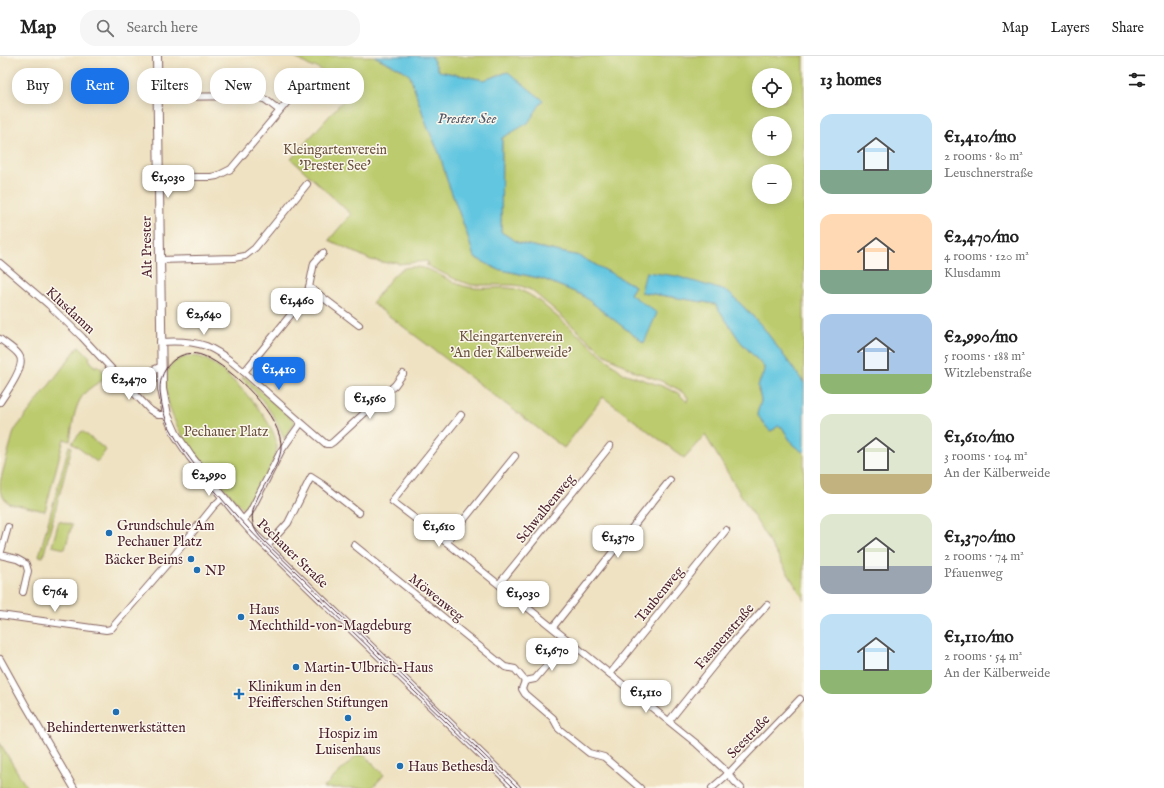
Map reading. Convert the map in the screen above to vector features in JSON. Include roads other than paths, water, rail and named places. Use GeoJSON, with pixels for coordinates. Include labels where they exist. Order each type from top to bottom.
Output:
{"type":"FeatureCollection","features":[{"type":"Feature","properties":{"kind":"main road","name":"Alt Prester"},"geometry":{"type":"LineString","coordinates":[[157,56],[157,68]]}},
{"type":"Feature","properties":{"kind":"main road","name":"Alt Prester"},"geometry":{"type":"LineString","coordinates":[[157,104],[160,342]]}},
{"type":"Feature","properties":{"kind":"main road"},"geometry":{"type":"LineString","coordinates":[[160,342],[162,395],[167,415],[174,432],[182,445],[242,521]]}},
{"type":"Feature","properties":{"kind":"main road","name":"Pechauer Straße"},"geometry":{"type":"LineString","coordinates":[[242,521],[516,788]]}},
{"type":"Feature","properties":{"kind":"street"},"geometry":{"type":"LineString","coordinates":[[202,97],[255,96],[266,100],[279,110]]}},
{"type":"Feature","properties":{"kind":"street"},"geometry":{"type":"LineString","coordinates":[[158,177],[211,177],[230,170],[284,104]]}},
{"type":"Feature","properties":{"kind":"street"},"geometry":{"type":"LineString","coordinates":[[159,260],[234,258],[245,256],[255,248],[307,184]]}},
{"type":"Feature","properties":{"kind":"street"},"geometry":{"type":"LineString","coordinates":[[244,372],[306,296],[314,264],[323,253]]}},
{"type":"Feature","properties":{"kind":"street","name":"Klusdamm"},"geometry":{"type":"LineString","coordinates":[[0,263],[64,319],[95,350],[152,413],[167,415]]}},
{"type":"Feature","properties":{"kind":"street"},"geometry":{"type":"LineString","coordinates":[[309,288],[359,325]]}},
{"type":"Feature","properties":{"kind":"street"},"geometry":{"type":"LineString","coordinates":[[0,339],[20,356],[22,362],[20,369],[0,402]]}},
{"type":"Feature","properties":{"kind":"street"},"geometry":{"type":"LineString","coordinates":[[160,342],[186,343],[205,346],[224,356],[326,444],[333,442],[395,385],[403,374]]}},
{"type":"Feature","properties":{"kind":"street"},"geometry":{"type":"LineString","coordinates":[[121,379],[126,376],[141,375],[161,367]]}},
{"type":"Feature","properties":{"kind":"street"},"geometry":{"type":"LineString","coordinates":[[461,415],[392,501],[553,627],[697,744],[725,770],[741,788]]}},
{"type":"Feature","properties":{"kind":"street"},"geometry":{"type":"LineString","coordinates":[[242,521],[250,512],[281,451],[302,423]]}},
{"type":"Feature","properties":{"kind":"street","name":"Schwalbenweg"},"geometry":{"type":"LineString","coordinates":[[499,584],[610,446]]}},
{"type":"Feature","properties":{"kind":"street"},"geometry":{"type":"LineString","coordinates":[[446,542],[515,456]]}},
{"type":"Feature","properties":{"kind":"street"},"geometry":{"type":"LineString","coordinates":[[267,546],[287,525],[311,477],[359,513]]}},
{"type":"Feature","properties":{"kind":"street"},"geometry":{"type":"LineString","coordinates":[[553,627],[670,480]]}},
{"type":"Feature","properties":{"kind":"street"},"geometry":{"type":"LineString","coordinates":[[0,615],[106,630],[113,628],[213,507],[223,497]]}},
{"type":"Feature","properties":{"kind":"street"},"geometry":{"type":"LineString","coordinates":[[8,527],[0,555],[17,559],[26,564],[28,571],[23,592]]}},
{"type":"Feature","properties":{"kind":"street","name":"Taubenweg"},"geometry":{"type":"LineString","coordinates":[[610,674],[726,530]]}},
{"type":"Feature","properties":{"kind":"street","name":"Möwenweg"},"geometry":{"type":"LineString","coordinates":[[354,544],[505,667],[515,669],[524,681],[522,689],[525,694],[553,718],[559,729],[589,753],[604,758],[640,788]]}},
{"type":"Feature","properties":{"kind":"street","name":"Fasanenstraße"},"geometry":{"type":"LineString","coordinates":[[669,721],[727,649],[767,605]]}},
{"type":"Feature","properties":{"kind":"street"},"geometry":{"type":"LineString","coordinates":[[524,681],[535,678],[568,640]]}},
{"type":"Feature","properties":{"kind":"street"},"geometry":{"type":"LineString","coordinates":[[0,659],[74,788]]}},
{"type":"Feature","properties":{"kind":"street","name":"Seestraße"},"geometry":{"type":"LineString","coordinates":[[712,788],[728,774],[800,699]]}},
{"type":"Feature","properties":{"kind":"water","name":"Prester See"},"geometry":{"type":"Polygon","coordinates":[[[374,56],[431,56],[439,71],[484,80],[508,72],[543,100],[528,123],[502,138],[501,232],[519,243],[579,256],[635,286],[630,294],[657,313],[644,343],[582,295],[543,279],[497,269],[474,257],[447,180],[440,155],[427,126],[410,76],[403,70],[374,56]]]}},
{"type":"Feature","properties":{"kind":"water"},"geometry":{"type":"Polygon","coordinates":[[[646,272],[676,276],[729,292],[762,326],[804,383],[804,453],[793,445],[782,427],[778,426],[770,431],[757,414],[761,401],[758,386],[764,371],[764,367],[740,341],[715,304],[641,292],[646,272]]]}},
{"type":"Feature","properties":{"kind":"tram line"},"geometry":{"type":"LineString","coordinates":[[514,788],[269,550],[210,485],[177,440],[169,425],[162,405],[160,395],[161,382],[167,366],[173,361],[180,356],[195,354],[204,356],[215,362],[228,371],[254,395],[265,408],[274,423],[280,436],[281,449],[273,472],[254,505],[252,516],[254,528],[262,539],[518,788]]}},
{"type":"Feature","properties":{"kind":"place","name":"Grundschule Am Pechauer Platz"},"geometry":{"type":"Point","coordinates":[109,533]}},
{"type":"Feature","properties":{"kind":"place","name":"Bäcker Beims"},"geometry":{"type":"Point","coordinates":[191,559]}},
{"type":"Feature","properties":{"kind":"place","name":"NP"},"geometry":{"type":"Point","coordinates":[197,570]}},
{"type":"Feature","properties":{"kind":"place","name":"Haus Mechthild-von-Magdeburg"},"geometry":{"type":"Point","coordinates":[241,617]}},
{"type":"Feature","properties":{"kind":"place","name":"Martin-Ulbrich-Haus"},"geometry":{"type":"Point","coordinates":[296,667]}},
{"type":"Feature","properties":{"kind":"place","name":"Klinikum in den Pfeifferschen Stiftungen"},"geometry":{"type":"Point","coordinates":[239,694]}},
{"type":"Feature","properties":{"kind":"place","name":"Behindertenwerkstätten"},"geometry":{"type":"Point","coordinates":[116,712]}},
{"type":"Feature","properties":{"kind":"place","name":"Hospiz im Luisenhaus"},"geometry":{"type":"Point","coordinates":[348,718]}},
{"type":"Feature","properties":{"kind":"place","name":"Haus Bethesda"},"geometry":{"type":"Point","coordinates":[400,766]}},
{"type":"Feature","properties":{"kind":"park label","name":"Kleingartenverein 'Prester See'"},"geometry":{"type":"Point","coordinates":[335,158]}},
{"type":"Feature","properties":{"kind":"park label","name":"Kleingartenverein 'An der Kälberweide'"},"geometry":{"type":"Point","coordinates":[511,344]}},
{"type":"Feature","properties":{"kind":"park label","name":"Pechauer Platz"},"geometry":{"type":"Point","coordinates":[226,431]}}]}
